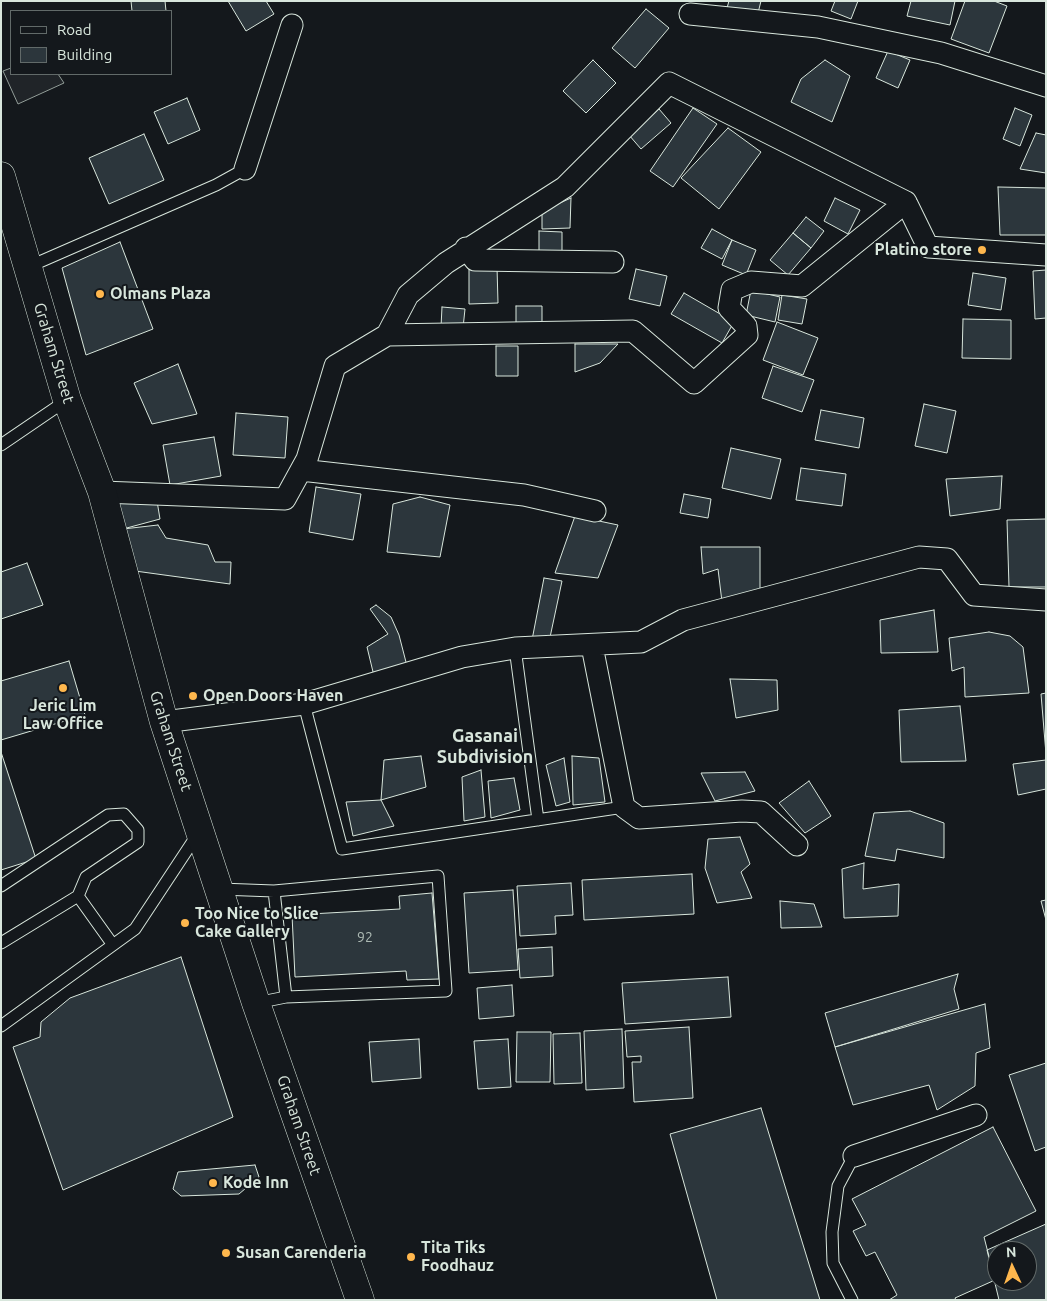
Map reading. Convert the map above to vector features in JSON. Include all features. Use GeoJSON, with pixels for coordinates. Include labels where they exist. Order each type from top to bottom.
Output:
{"type":"FeatureCollection","features":[{"type":"Feature","properties":{"kind":"main road","name":"Graham Street"},"geometry":{"type":"LineString","coordinates":[[1,176],[67,400],[102,492],[164,722],[256,1003],[360,1300]]}},
{"type":"Feature","properties":{"kind":"street"},"geometry":{"type":"LineString","coordinates":[[690,14],[818,27],[941,53],[1046,86]]}},
{"type":"Feature","properties":{"kind":"street"},"geometry":{"type":"LineString","coordinates":[[245,169],[292,24]]}},
{"type":"Feature","properties":{"kind":"street"},"geometry":{"type":"LineString","coordinates":[[387,335],[408,295],[466,248],[565,187],[669,83],[906,202],[928,247],[1046,255]]}},
{"type":"Feature","properties":{"kind":"street"},"geometry":{"type":"LineString","coordinates":[[102,492],[285,499],[307,459],[336,366],[387,335],[632,331],[694,383],[747,335],[746,326],[729,308],[732,290],[751,282],[802,286],[906,202]]}},
{"type":"Feature","properties":{"kind":"street"},"geometry":{"type":"LineString","coordinates":[[466,248],[475,260],[613,262]]}},
{"type":"Feature","properties":{"kind":"street"},"geometry":{"type":"LineString","coordinates":[[301,470],[524,495],[594,511]]}},
{"type":"Feature","properties":{"kind":"street"},"geometry":{"type":"LineString","coordinates":[[164,722],[304,704],[462,657],[515,648],[592,646],[641,642],[683,620],[919,557],[947,559],[974,595],[1046,600]]}},
{"type":"Feature","properties":{"kind":"street"},"geometry":{"type":"LineString","coordinates":[[592,646],[624,807],[639,818],[742,811],[761,812],[797,845]]}},
{"type":"Feature","properties":{"kind":"street"},"geometry":{"type":"LineString","coordinates":[[854,1156],[976,1115]]}},
{"type":"Feature","properties":{"kind":"lane"},"geometry":{"type":"LineString","coordinates":[[28,267],[216,185],[245,169]]}},
{"type":"Feature","properties":{"kind":"lane"},"geometry":{"type":"LineString","coordinates":[[1,446],[67,400]]}},
{"type":"Feature","properties":{"kind":"lane"},"geometry":{"type":"LineString","coordinates":[[515,648],[538,820]]}},
{"type":"Feature","properties":{"kind":"lane"},"geometry":{"type":"LineString","coordinates":[[304,704],[342,849],[624,807]]}},
{"type":"Feature","properties":{"kind":"lane"},"geometry":{"type":"LineString","coordinates":[[1,886],[108,815],[124,814],[138,830],[138,842],[86,877],[78,896],[1,943]]}},
{"type":"Feature","properties":{"kind":"lane"},"geometry":{"type":"LineString","coordinates":[[1,1026],[135,929],[200,831]]}},
{"type":"Feature","properties":{"kind":"lane"},"geometry":{"type":"LineString","coordinates":[[220,889],[274,891],[438,876],[446,991],[286,997],[256,1003]]}},
{"type":"Feature","properties":{"kind":"lane"},"geometry":{"type":"LineString","coordinates":[[274,891],[286,997]]}},
{"type":"Feature","properties":{"kind":"lane"},"geometry":{"type":"LineString","coordinates":[[78,896],[113,945]]}},
{"type":"Feature","properties":{"kind":"lane"},"geometry":{"type":"LineString","coordinates":[[852,1300],[833,1262],[832,1232],[838,1186],[854,1156]]}},
{"type":"Feature","properties":{"kind":"shaded area"},"geometry":{"type":"Polygon","coordinates":[[[10,68],[10,75],[59,75],[64,83],[18,104],[3,71],[10,68]]]}},
{"type":"Feature","properties":{"kind":"building"},"geometry":{"type":"Polygon","coordinates":[[[131,1],[165,1],[166,10],[132,10],[131,1]]]}},
{"type":"Feature","properties":{"kind":"building"},"geometry":{"type":"Polygon","coordinates":[[[228,1],[266,1],[274,14],[246,31],[228,1]]]}},
{"type":"Feature","properties":{"kind":"building"},"geometry":{"type":"Polygon","coordinates":[[[729,1],[761,1],[757,17],[727,8],[729,1]]]}},
{"type":"Feature","properties":{"kind":"building"},"geometry":{"type":"Polygon","coordinates":[[[835,1],[858,1],[851,19],[831,11],[835,1]]]}},
{"type":"Feature","properties":{"kind":"building"},"geometry":{"type":"Polygon","coordinates":[[[911,1],[955,1],[950,25],[907,16],[911,1]]]}},
{"type":"Feature","properties":{"kind":"building"},"geometry":{"type":"Polygon","coordinates":[[[965,1],[994,1],[1007,6],[989,53],[951,39],[965,1]]]}},
{"type":"Feature","properties":{"kind":"building"},"geometry":{"type":"Polygon","coordinates":[[[646,9],[669,28],[635,68],[612,48],[646,9]]]}},
{"type":"Feature","properties":{"kind":"building"},"geometry":{"type":"Polygon","coordinates":[[[888,51],[910,60],[898,88],[876,78],[888,51]]]}},
{"type":"Feature","properties":{"kind":"building"},"geometry":{"type":"Polygon","coordinates":[[[593,60],[616,83],[586,113],[563,91],[593,60]]]}},
{"type":"Feature","properties":{"kind":"building"},"geometry":{"type":"Polygon","coordinates":[[[825,60],[850,76],[832,122],[791,102],[801,79],[825,60]]]}},
{"type":"Feature","properties":{"kind":"building"},"geometry":{"type":"Polygon","coordinates":[[[187,98],[200,130],[168,144],[154,112],[187,98]]]}},
{"type":"Feature","properties":{"kind":"building"},"geometry":{"type":"Polygon","coordinates":[[[693,108],[717,124],[673,187],[650,171],[693,108]]]}},
{"type":"Feature","properties":{"kind":"building"},"geometry":{"type":"Polygon","coordinates":[[[1015,108],[1032,115],[1020,146],[1003,139],[1015,108]]]}},
{"type":"Feature","properties":{"kind":"building"},"geometry":{"type":"Polygon","coordinates":[[[659,109],[671,123],[641,149],[629,135],[659,109]]]}},
{"type":"Feature","properties":{"kind":"building"},"geometry":{"type":"Polygon","coordinates":[[[728,128],[761,152],[719,209],[681,178],[728,128]]]}},
{"type":"Feature","properties":{"kind":"building"},"geometry":{"type":"Polygon","coordinates":[[[1036,133],[1046,135],[1046,173],[1020,169],[1036,133]]]}},
{"type":"Feature","properties":{"kind":"building"},"geometry":{"type":"Polygon","coordinates":[[[144,134],[164,180],[109,204],[89,158],[144,134]]]}},
{"type":"Feature","properties":{"kind":"building"},"geometry":{"type":"Polygon","coordinates":[[[998,187],[1046,188],[1046,235],[1000,235],[998,187]]]}},
{"type":"Feature","properties":{"kind":"building"},"geometry":{"type":"Polygon","coordinates":[[[571,198],[570,228],[542,229],[542,211],[571,198]]]}},
{"type":"Feature","properties":{"kind":"building"},"geometry":{"type":"Polygon","coordinates":[[[835,198],[860,210],[848,234],[824,221],[835,198]]]}},
{"type":"Feature","properties":{"kind":"building"},"geometry":{"type":"Polygon","coordinates":[[[806,217],[824,231],[811,248],[793,233],[806,217]]]}},
{"type":"Feature","properties":{"kind":"building"},"geometry":{"type":"Polygon","coordinates":[[[712,229],[732,240],[722,259],[701,248],[712,229]]]}},
{"type":"Feature","properties":{"kind":"building"},"geometry":{"type":"Polygon","coordinates":[[[539,231],[562,232],[562,254],[539,254],[539,231]]]}},
{"type":"Feature","properties":{"kind":"building"},"geometry":{"type":"Polygon","coordinates":[[[793,233],[811,248],[788,275],[770,260],[793,233]]]}},
{"type":"Feature","properties":{"kind":"building"},"geometry":{"type":"Polygon","coordinates":[[[732,240],[756,250],[746,275],[722,265],[732,240]]]}},
{"type":"Feature","properties":{"kind":"building"},"geometry":{"type":"Polygon","coordinates":[[[120,242],[153,329],[86,355],[62,268],[120,242]]]}},
{"type":"Feature","properties":{"kind":"building"},"geometry":{"type":"Polygon","coordinates":[[[469,267],[497,267],[498,303],[469,304],[469,267]]]}},
{"type":"Feature","properties":{"kind":"building"},"geometry":{"type":"Polygon","coordinates":[[[636,269],[667,276],[660,306],[629,299],[636,269]]]}},
{"type":"Feature","properties":{"kind":"building"},"geometry":{"type":"Polygon","coordinates":[[[1046,270],[1046,318],[1035,319],[1033,271],[1046,270]]]}},
{"type":"Feature","properties":{"kind":"building"},"geometry":{"type":"Polygon","coordinates":[[[973,273],[1006,278],[1001,310],[968,305],[973,273]]]}},
{"type":"Feature","properties":{"kind":"building"},"geometry":{"type":"Polygon","coordinates":[[[751,290],[780,297],[775,322],[746,315],[751,290]]]}},
{"type":"Feature","properties":{"kind":"building"},"geometry":{"type":"Polygon","coordinates":[[[684,293],[734,322],[722,343],[671,314],[684,293]]]}},
{"type":"Feature","properties":{"kind":"building"},"geometry":{"type":"Polygon","coordinates":[[[782,295],[807,299],[802,324],[778,320],[782,295]]]}},
{"type":"Feature","properties":{"kind":"building"},"geometry":{"type":"Polygon","coordinates":[[[516,306],[542,306],[542,331],[516,330],[516,306]]]}},
{"type":"Feature","properties":{"kind":"building"},"geometry":{"type":"Polygon","coordinates":[[[442,307],[465,309],[463,328],[441,327],[442,307]]]}},
{"type":"Feature","properties":{"kind":"building"},"geometry":{"type":"Polygon","coordinates":[[[963,319],[1011,320],[1011,359],[962,358],[963,319]]]}},
{"type":"Feature","properties":{"kind":"building"},"geometry":{"type":"Polygon","coordinates":[[[777,322],[818,338],[803,375],[763,360],[777,322]]]}},
{"type":"Feature","properties":{"kind":"building"},"geometry":{"type":"Polygon","coordinates":[[[575,344],[618,344],[600,363],[575,372],[575,344]]]}},
{"type":"Feature","properties":{"kind":"building"},"geometry":{"type":"Polygon","coordinates":[[[496,346],[518,346],[518,376],[496,376],[496,346]]]}},
{"type":"Feature","properties":{"kind":"building"},"geometry":{"type":"Polygon","coordinates":[[[178,364],[197,414],[152,424],[134,383],[178,364]]]}},
{"type":"Feature","properties":{"kind":"building"},"geometry":{"type":"Polygon","coordinates":[[[773,366],[814,380],[802,412],[762,398],[773,366]]]}},
{"type":"Feature","properties":{"kind":"building"},"geometry":{"type":"Polygon","coordinates":[[[924,404],[956,411],[947,453],[915,446],[924,404]]]}},
{"type":"Feature","properties":{"kind":"building"},"geometry":{"type":"Polygon","coordinates":[[[821,410],[864,418],[859,448],[815,440],[821,410]]]}},
{"type":"Feature","properties":{"kind":"building"},"geometry":{"type":"Polygon","coordinates":[[[236,413],[288,417],[285,458],[233,455],[236,413]]]}},
{"type":"Feature","properties":{"kind":"building"},"geometry":{"type":"Polygon","coordinates":[[[214,437],[221,476],[170,485],[163,445],[214,437]]]}},
{"type":"Feature","properties":{"kind":"building"},"geometry":{"type":"Polygon","coordinates":[[[731,448],[781,459],[771,499],[722,488],[731,448]]]}},
{"type":"Feature","properties":{"kind":"building"},"geometry":{"type":"Polygon","coordinates":[[[801,468],[846,474],[842,506],[796,500],[801,468]]]}},
{"type":"Feature","properties":{"kind":"building"},"geometry":{"type":"Polygon","coordinates":[[[1002,476],[1000,509],[950,516],[946,479],[1002,476]]]}},
{"type":"Feature","properties":{"kind":"building"},"geometry":{"type":"Polygon","coordinates":[[[316,487],[361,494],[353,540],[309,532],[316,487]]]}},
{"type":"Feature","properties":{"kind":"building"},"geometry":{"type":"Polygon","coordinates":[[[684,494],[711,499],[708,518],[680,513],[684,494]]]}},
{"type":"Feature","properties":{"kind":"building"},"geometry":{"type":"Polygon","coordinates":[[[420,497],[450,505],[440,557],[387,552],[393,504],[420,497]]]}},
{"type":"Feature","properties":{"kind":"building"},"geometry":{"type":"Polygon","coordinates":[[[118,499],[157,501],[160,519],[123,529],[118,499]]]}},
{"type":"Feature","properties":{"kind":"building"},"geometry":{"type":"Polygon","coordinates":[[[575,516],[618,525],[598,578],[555,573],[575,516]]]}},
{"type":"Feature","properties":{"kind":"building"},"geometry":{"type":"Polygon","coordinates":[[[1046,519],[1046,587],[1009,587],[1007,520],[1046,519]]]}},
{"type":"Feature","properties":{"kind":"building"},"geometry":{"type":"Polygon","coordinates":[[[158,525],[166,538],[208,545],[215,562],[231,562],[230,584],[135,571],[123,529],[158,525]]]}},
{"type":"Feature","properties":{"kind":"building"},"geometry":{"type":"Polygon","coordinates":[[[701,547],[760,547],[760,589],[722,602],[718,569],[703,574],[701,547]]]}},
{"type":"Feature","properties":{"kind":"building"},"geometry":{"type":"Polygon","coordinates":[[[27,563],[43,605],[1,619],[1,572],[27,563]]]}},
{"type":"Feature","properties":{"kind":"building"},"geometry":{"type":"Polygon","coordinates":[[[544,578],[562,581],[549,642],[532,640],[544,578]]]}},
{"type":"Feature","properties":{"kind":"building"},"geometry":{"type":"Polygon","coordinates":[[[376,605],[391,617],[399,635],[407,666],[374,676],[367,647],[388,634],[370,609],[376,605]]]}},
{"type":"Feature","properties":{"kind":"building"},"geometry":{"type":"Polygon","coordinates":[[[934,610],[938,652],[881,653],[880,620],[934,610]]]}},
{"type":"Feature","properties":{"kind":"building"},"geometry":{"type":"Polygon","coordinates":[[[989,632],[1010,636],[1023,647],[1029,693],[965,697],[964,667],[952,671],[949,638],[989,632]]]}},
{"type":"Feature","properties":{"kind":"building"},"geometry":{"type":"Polygon","coordinates":[[[69,661],[85,715],[1,740],[1,681],[69,661]]]}},
{"type":"Feature","properties":{"kind":"building"},"geometry":{"type":"Polygon","coordinates":[[[730,679],[777,680],[778,710],[736,718],[730,679]]]}},
{"type":"Feature","properties":{"kind":"building"},"geometry":{"type":"Polygon","coordinates":[[[1046,693],[1046,754],[1041,694],[1046,693]]]}},
{"type":"Feature","properties":{"kind":"building"},"geometry":{"type":"Polygon","coordinates":[[[960,706],[966,761],[901,762],[899,710],[960,706]]]}},
{"type":"Feature","properties":{"kind":"building"},"geometry":{"type":"Polygon","coordinates":[[[1,752],[36,859],[1,870],[1,752]]]}},
{"type":"Feature","properties":{"kind":"building"},"geometry":{"type":"Polygon","coordinates":[[[421,756],[426,787],[381,800],[384,760],[421,756]]]}},
{"type":"Feature","properties":{"kind":"building"},"geometry":{"type":"Polygon","coordinates":[[[572,756],[599,758],[605,802],[573,805],[572,756]]]}},
{"type":"Feature","properties":{"kind":"building"},"geometry":{"type":"Polygon","coordinates":[[[564,758],[570,802],[556,806],[546,765],[564,758]]]}},
{"type":"Feature","properties":{"kind":"building"},"geometry":{"type":"Polygon","coordinates":[[[1046,760],[1046,789],[1018,795],[1013,764],[1046,760]]]}},
{"type":"Feature","properties":{"kind":"building"},"geometry":{"type":"Polygon","coordinates":[[[481,770],[485,817],[464,821],[462,777],[481,770]]]}},
{"type":"Feature","properties":{"kind":"building"},"geometry":{"type":"Polygon","coordinates":[[[745,772],[755,791],[715,801],[701,773],[745,772]]]}},
{"type":"Feature","properties":{"kind":"building"},"geometry":{"type":"Polygon","coordinates":[[[514,778],[520,810],[491,818],[488,781],[514,778]]]}},
{"type":"Feature","properties":{"kind":"building"},"geometry":{"type":"Polygon","coordinates":[[[809,781],[831,816],[805,833],[779,803],[809,781]]]}},
{"type":"Feature","properties":{"kind":"building"},"geometry":{"type":"Polygon","coordinates":[[[381,800],[394,826],[353,836],[346,802],[381,800]]]}},
{"type":"Feature","properties":{"kind":"building"},"geometry":{"type":"Polygon","coordinates":[[[910,811],[944,823],[944,858],[897,849],[895,861],[865,856],[874,813],[910,811]]]}},
{"type":"Feature","properties":{"kind":"building"},"geometry":{"type":"Polygon","coordinates":[[[740,837],[750,864],[741,872],[752,898],[717,903],[705,868],[708,839],[740,837]]]}},
{"type":"Feature","properties":{"kind":"building"},"geometry":{"type":"Polygon","coordinates":[[[864,863],[863,889],[899,884],[898,916],[844,918],[842,869],[864,863]]]}},
{"type":"Feature","properties":{"kind":"building"},"geometry":{"type":"Polygon","coordinates":[[[692,874],[694,914],[584,920],[582,880],[692,874]]]}},
{"type":"Feature","properties":{"kind":"building"},"geometry":{"type":"Polygon","coordinates":[[[571,883],[573,915],[555,916],[556,934],[520,936],[517,886],[571,883]]]}},
{"type":"Feature","properties":{"kind":"building"},"geometry":{"type":"Polygon","coordinates":[[[513,890],[518,970],[469,973],[464,893],[513,890]]]}},
{"type":"Feature","properties":{"kind":"building"},"geometry":{"type":"Polygon","coordinates":[[[432,893],[439,979],[407,980],[406,971],[295,977],[292,915],[400,909],[399,896],[432,893]]]}},
{"type":"Feature","properties":{"kind":"building"},"geometry":{"type":"Polygon","coordinates":[[[1046,900],[1046,920],[1041,901],[1046,900]]]}},
{"type":"Feature","properties":{"kind":"building"},"geometry":{"type":"Polygon","coordinates":[[[780,901],[814,904],[822,927],[781,928],[780,901]]]}},
{"type":"Feature","properties":{"kind":"building"},"geometry":{"type":"Polygon","coordinates":[[[552,947],[553,976],[520,978],[518,949],[552,947]]]}},
{"type":"Feature","properties":{"kind":"building"},"geometry":{"type":"Polygon","coordinates":[[[181,957],[233,1117],[63,1190],[13,1047],[40,1037],[41,1022],[70,998],[181,957]]]}},
{"type":"Feature","properties":{"kind":"building"},"geometry":{"type":"Polygon","coordinates":[[[958,974],[954,989],[959,1009],[835,1047],[825,1013],[958,974]]]}},
{"type":"Feature","properties":{"kind":"building"},"geometry":{"type":"Polygon","coordinates":[[[728,977],[731,1017],[625,1024],[622,983],[728,977]]]}},
{"type":"Feature","properties":{"kind":"building"},"geometry":{"type":"Polygon","coordinates":[[[512,985],[514,1016],[479,1019],[477,988],[512,985]]]}},
{"type":"Feature","properties":{"kind":"building"},"geometry":{"type":"Polygon","coordinates":[[[985,1004],[990,1048],[976,1053],[975,1086],[937,1110],[929,1085],[853,1105],[835,1047],[985,1004]]]}},
{"type":"Feature","properties":{"kind":"building"},"geometry":{"type":"Polygon","coordinates":[[[689,1027],[693,1098],[634,1102],[632,1062],[641,1062],[641,1056],[627,1057],[625,1031],[689,1027]]]}},
{"type":"Feature","properties":{"kind":"building"},"geometry":{"type":"Polygon","coordinates":[[[622,1029],[624,1088],[586,1090],[584,1031],[622,1029]]]}},
{"type":"Feature","properties":{"kind":"building"},"geometry":{"type":"Polygon","coordinates":[[[517,1032],[551,1032],[550,1082],[516,1082],[517,1032]]]}},
{"type":"Feature","properties":{"kind":"building"},"geometry":{"type":"Polygon","coordinates":[[[580,1033],[582,1083],[554,1084],[553,1034],[580,1033]]]}},
{"type":"Feature","properties":{"kind":"building"},"geometry":{"type":"Polygon","coordinates":[[[419,1039],[421,1078],[372,1082],[369,1042],[419,1039]]]}},
{"type":"Feature","properties":{"kind":"building"},"geometry":{"type":"Polygon","coordinates":[[[508,1039],[511,1087],[478,1089],[474,1041],[508,1039]]]}},
{"type":"Feature","properties":{"kind":"building"},"geometry":{"type":"Polygon","coordinates":[[[1046,1063],[1046,1147],[1035,1151],[1009,1075],[1046,1063]]]}},
{"type":"Feature","properties":{"kind":"building"},"geometry":{"type":"Polygon","coordinates":[[[761,1108],[820,1300],[717,1300],[670,1134],[761,1108]]]}},
{"type":"Feature","properties":{"kind":"building"},"geometry":{"type":"Polygon","coordinates":[[[993,1127],[1036,1211],[984,1237],[987,1249],[987,1284],[955,1298],[956,1300],[889,1300],[897,1295],[875,1252],[866,1256],[853,1231],[866,1225],[852,1199],[993,1127]]]}},
{"type":"Feature","properties":{"kind":"building","name":"Kode Inn"},"geometry":{"type":"Polygon","coordinates":[[[255,1165],[259,1177],[239,1194],[181,1196],[173,1189],[178,1172],[255,1165]]]}},
{"type":"Feature","properties":{"kind":"building"},"geometry":{"type":"Polygon","coordinates":[[[1046,1224],[1046,1300],[999,1300],[997,1291],[1037,1291],[1037,1241],[1007,1241],[1046,1224]]]}},
{"type":"Feature","properties":{"kind":"place","name":"Platino store"},"geometry":{"type":"Point","coordinates":[982,250]}},
{"type":"Feature","properties":{"kind":"place","name":"Olmans Plaza"},"geometry":{"type":"Point","coordinates":[100,294]}},
{"type":"Feature","properties":{"kind":"place","name":"Jeric Lim Law Office"},"geometry":{"type":"Point","coordinates":[63,688]}},
{"type":"Feature","properties":{"kind":"place","name":"Open Doors Haven"},"geometry":{"type":"Point","coordinates":[193,696]}},
{"type":"Feature","properties":{"kind":"place","name":"Too Nice to Slice Cake Gallery"},"geometry":{"type":"Point","coordinates":[185,923]}},
{"type":"Feature","properties":{"kind":"place","name":"Kode Inn"},"geometry":{"type":"Point","coordinates":[213,1183]}},
{"type":"Feature","properties":{"kind":"place","name":"Susan Carenderia"},"geometry":{"type":"Point","coordinates":[226,1253]}},
{"type":"Feature","properties":{"kind":"place","name":"Tita Tiks Foodhauz"},"geometry":{"type":"Point","coordinates":[411,1257]}},
{"type":"Feature","properties":{"kind":"district","name":"Gasanai Subdivision"},"geometry":{"type":"Point","coordinates":[485,746]}}]}
